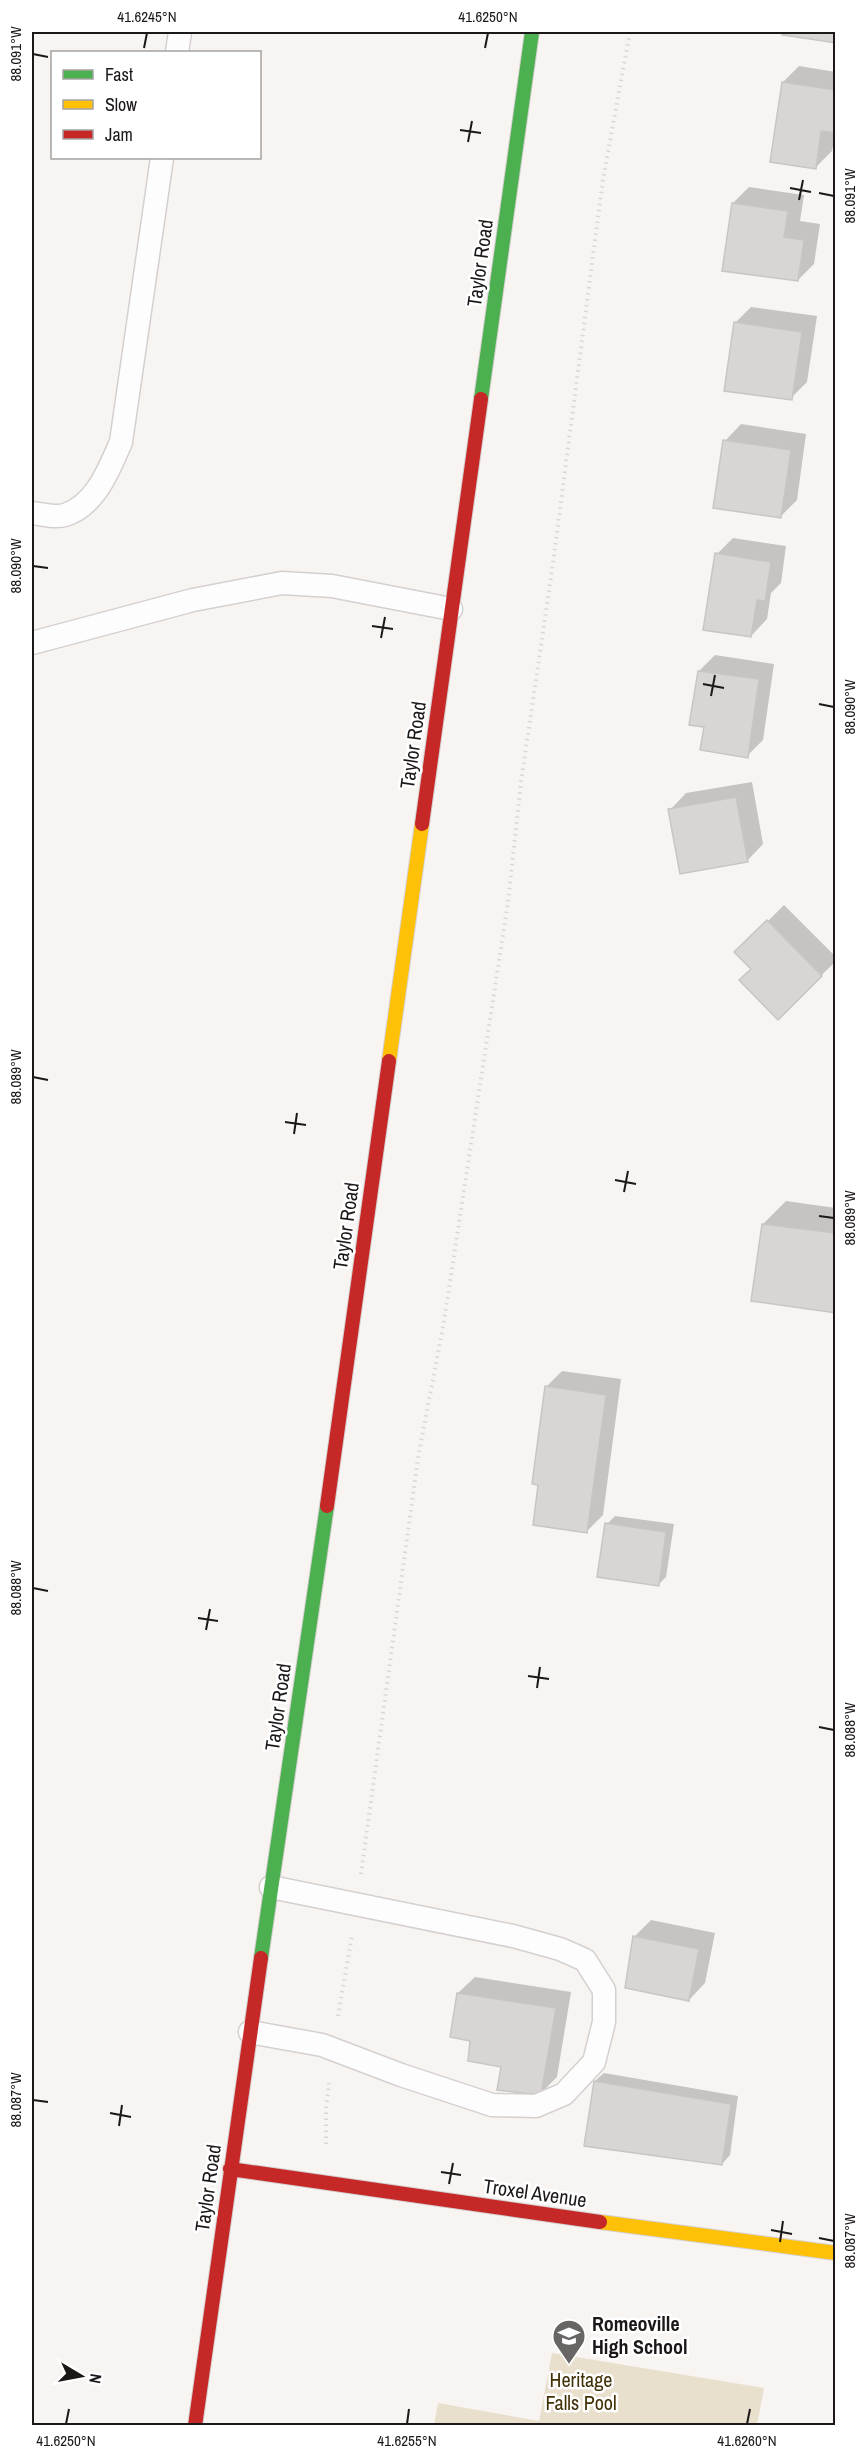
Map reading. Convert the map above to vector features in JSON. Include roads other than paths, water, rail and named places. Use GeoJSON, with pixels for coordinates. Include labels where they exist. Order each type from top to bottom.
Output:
{"type":"FeatureCollection","features":[{"type":"Feature","properties":{"kind":"main road","name":"Taylor Road"},"geometry":{"type":"LineString","coordinates":[[195,2426],[392,1048],[532,32]]}},
{"type":"Feature","properties":{"kind":"main road","name":"Troxel Avenue"},"geometry":{"type":"LineString","coordinates":[[230,2169],[836,2253]]}},
{"type":"Feature","properties":{"kind":"lane"},"geometry":{"type":"LineString","coordinates":[[177,51],[180,32]]}},
{"type":"Feature","properties":{"kind":"lane"},"geometry":{"type":"LineString","coordinates":[[32,513],[63,516],[79,507],[103,484],[121,442],[162,159]]}},
{"type":"Feature","properties":{"kind":"lane"},"geometry":{"type":"LineString","coordinates":[[32,643],[193,600],[282,583],[332,586],[451,609]]}},
{"type":"Feature","properties":{"kind":"lane"},"geometry":{"type":"LineString","coordinates":[[250,2032],[322,2045],[492,2104],[536,2106],[564,2094],[594,2062],[604,2022],[604,1990],[585,1960],[560,1949],[513,1936],[271,1887]]}},
{"type":"Feature","properties":{"kind":"place","name":"Romeoville High School"},"geometry":{"type":"Point","coordinates":[569,2365]}},
{"type":"Feature","properties":{"kind":"park label","name":"Heritage Falls Pool"},"geometry":{"type":"Point","coordinates":[581,2392]}}]}
